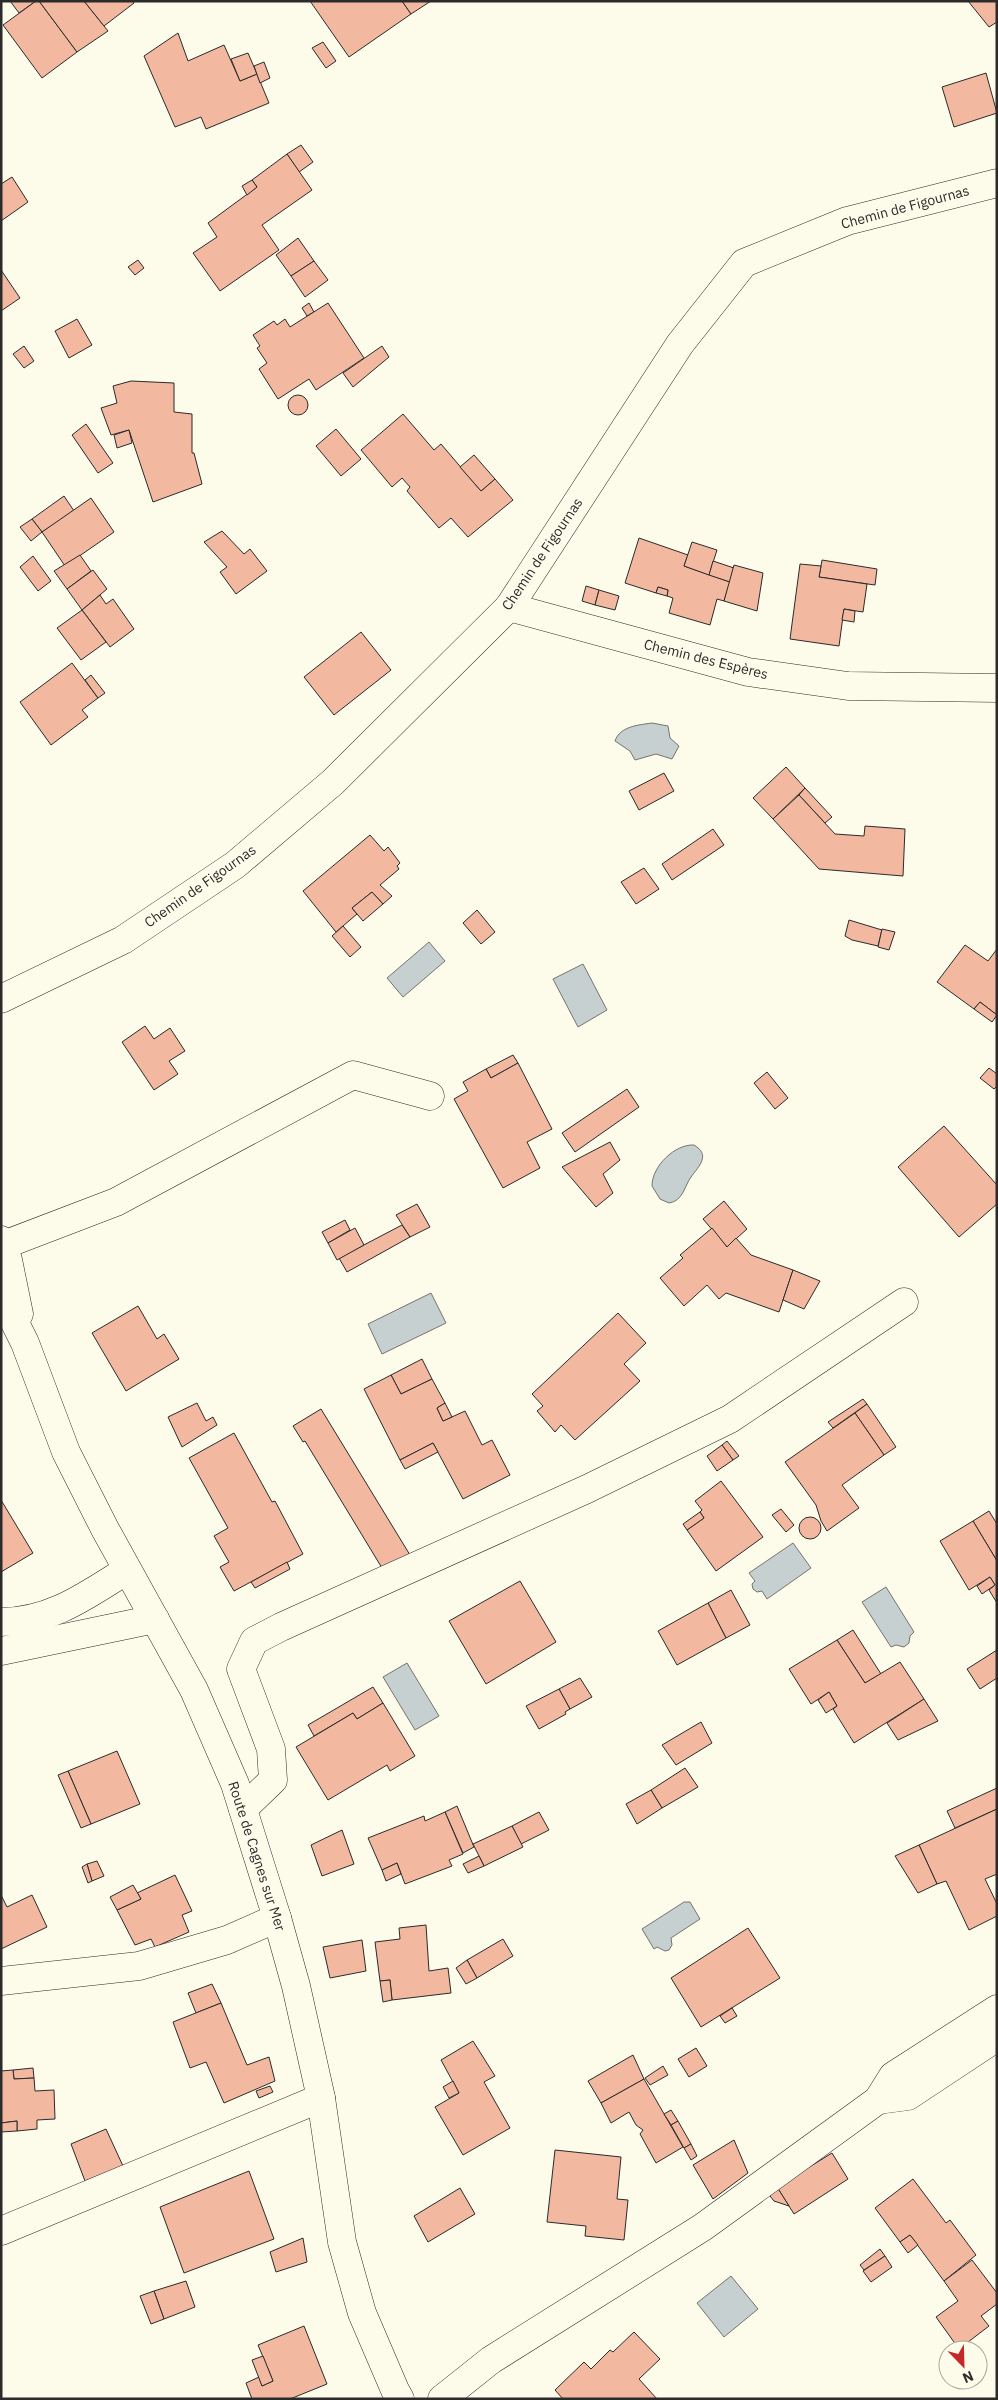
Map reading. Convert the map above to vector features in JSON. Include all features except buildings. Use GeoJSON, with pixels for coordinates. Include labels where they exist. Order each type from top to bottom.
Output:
{"type":"FeatureCollection","features":[{"type":"Feature","properties":{"kind":"street","name":"Chemin de Figournas"},"geometry":{"type":"LineString","coordinates":[[1,999],[123,940],[235,865],[334,782],[509,607],[680,344],[744,263],[847,221],[997,183]]}},
{"type":"Feature","properties":{"kind":"street","name":"Chemin des Espères"},"geometry":{"type":"LineString","coordinates":[[509,607],[748,672],[848,686],[997,688]]}},
{"type":"Feature","properties":{"kind":"street"},"geometry":{"type":"LineString","coordinates":[[25,1343],[8,1260],[2,1244],[116,1202],[353,1075],[430,1096]]}},
{"type":"Feature","properties":{"kind":"street"},"geometry":{"type":"LineString","coordinates":[[1,1295],[25,1343]]}},
{"type":"Feature","properties":{"kind":"street"},"geometry":{"type":"LineString","coordinates":[[243,1809],[273,1780],[271,1750],[241,1669],[254,1641],[281,1626],[587,1489],[730,1420],[904,1302]]}},
{"type":"Feature","properties":{"kind":"street","name":"Route de Cagnes sur Mer"},"geometry":{"type":"LineString","coordinates":[[25,1343],[66,1452],[194,1690],[235,1784],[278,1918],[296,1986],[320,2098],[342,2242],[362,2313],[400,2399]]}},
{"type":"Feature","properties":{"kind":"street"},"geometry":{"type":"LineString","coordinates":[[1,1622],[18,1622],[66,1608],[128,1570]]}},
{"type":"Feature","properties":{"kind":"street"},"geometry":{"type":"LineString","coordinates":[[1,1651],[155,1619]]}},
{"type":"Feature","properties":{"kind":"street"},"geometry":{"type":"LineString","coordinates":[[1,1981],[139,1966],[227,1940],[278,1918]]}},
{"type":"Feature","properties":{"kind":"street"},"geometry":{"type":"LineString","coordinates":[[442,2399],[492,2360],[703,2227],[878,2100],[893,2076],[997,2009]]}},
{"type":"Feature","properties":{"kind":"street"},"geometry":{"type":"LineString","coordinates":[[878,2100],[908,2096],[997,2037]]}},
{"type":"Feature","properties":{"kind":"street"},"geometry":{"type":"LineString","coordinates":[[1,2231],[320,2098]]}},
{"type":"Feature","properties":{"kind":"shaded area"},"geometry":{"type":"Polygon","coordinates":[[[652,723],[668,726],[670,738],[679,746],[672,759],[656,754],[635,760],[630,751],[615,741],[617,736],[625,729],[652,723]]]}},
{"type":"Feature","properties":{"kind":"shaded area"},"geometry":{"type":"Polygon","coordinates":[[[429,942],[445,961],[403,997],[387,978],[429,942]]]}},
{"type":"Feature","properties":{"kind":"shaded area"},"geometry":{"type":"Polygon","coordinates":[[[583,964],[607,1010],[578,1027],[553,979],[583,964]]]}},
{"type":"Feature","properties":{"kind":"shaded area"},"geometry":{"type":"Polygon","coordinates":[[[694,1145],[702,1153],[703,1157],[683,1193],[674,1202],[669,1203],[660,1199],[652,1186],[653,1178],[660,1164],[679,1148],[694,1145]]]}},
{"type":"Feature","properties":{"kind":"shaded area"},"geometry":{"type":"Polygon","coordinates":[[[431,1293],[446,1323],[382,1354],[368,1324],[431,1293]]]}},
{"type":"Feature","properties":{"kind":"shaded area"},"geometry":{"type":"Polygon","coordinates":[[[793,1543],[811,1568],[767,1599],[762,1591],[757,1592],[753,1589],[752,1584],[755,1581],[749,1573],[793,1543]]]}},
{"type":"Feature","properties":{"kind":"shaded area"},"geometry":{"type":"Polygon","coordinates":[[[886,1587],[914,1632],[910,1636],[909,1643],[904,1647],[896,1645],[891,1647],[862,1602],[886,1587]]]}},
{"type":"Feature","properties":{"kind":"shaded area"},"geometry":{"type":"Polygon","coordinates":[[[407,1663],[439,1716],[415,1730],[383,1677],[407,1663]]]}},
{"type":"Feature","properties":{"kind":"shaded area"},"geometry":{"type":"Polygon","coordinates":[[[684,1902],[690,1902],[700,1919],[671,1938],[672,1945],[669,1950],[665,1951],[657,1947],[654,1949],[642,1929],[684,1902]]]}},
{"type":"Feature","properties":{"kind":"shaded area"},"geometry":{"type":"Polygon","coordinates":[[[731,2276],[758,2309],[724,2337],[697,2303],[731,2276]]]}}]}
